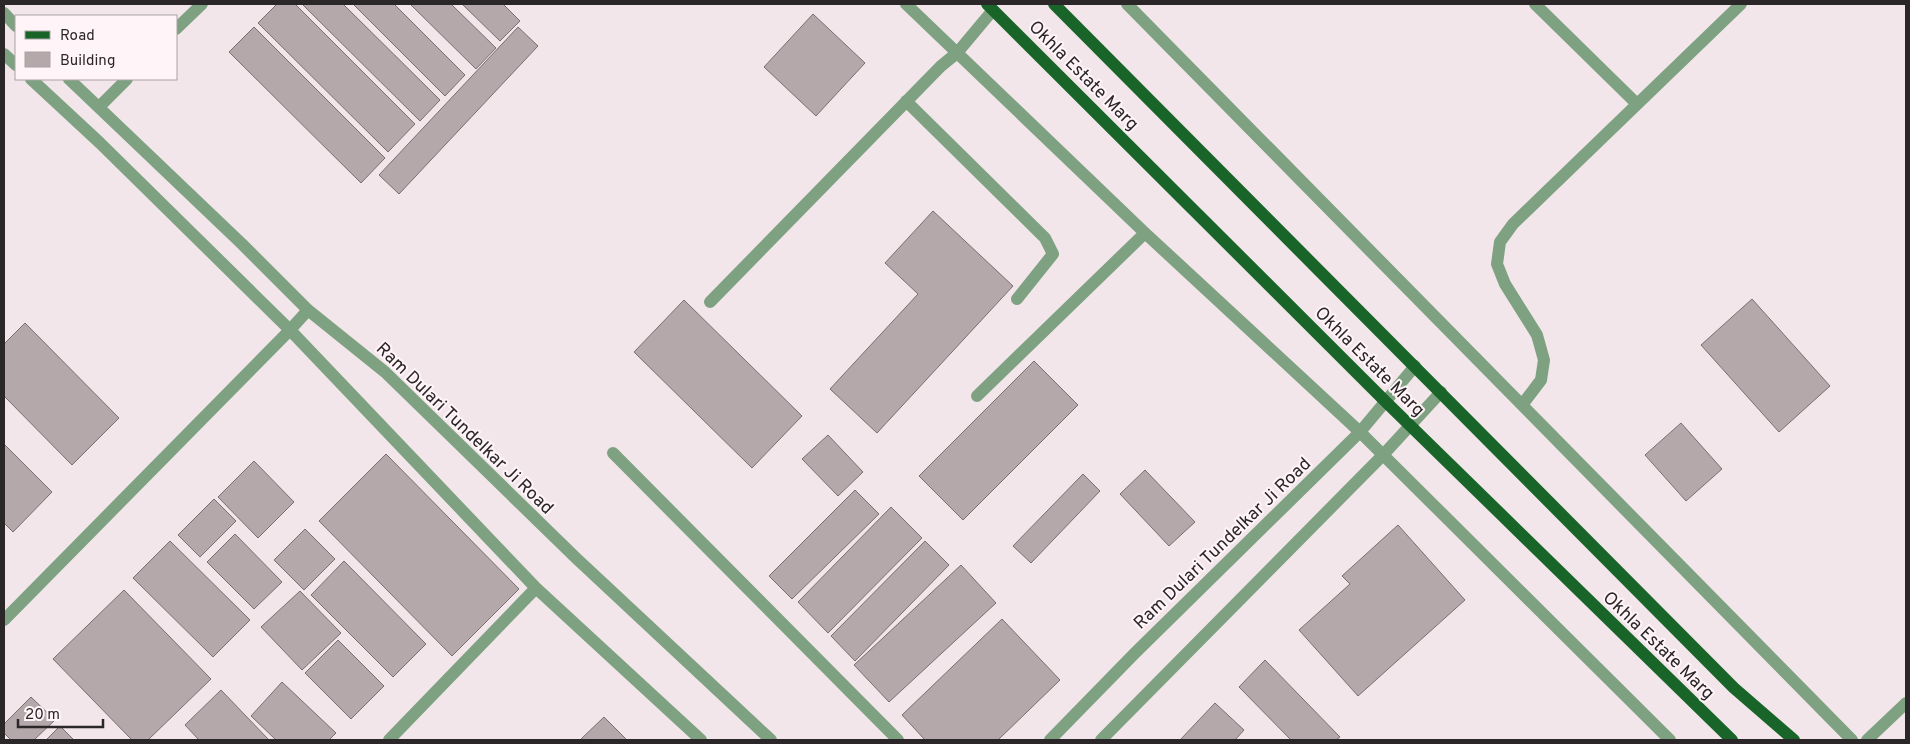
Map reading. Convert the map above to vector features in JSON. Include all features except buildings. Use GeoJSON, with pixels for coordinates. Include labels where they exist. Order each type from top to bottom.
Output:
{"type":"FeatureCollection","features":[{"type":"Feature","properties":{"kind":"main road","name":"Okhla Estate Marg"},"geometry":{"type":"LineString","coordinates":[[1054,4],[1734,688],[1794,740]]}},
{"type":"Feature","properties":{"kind":"main road","name":"Okhla Estate Marg"},"geometry":{"type":"LineString","coordinates":[[990,7],[1386,402],[1732,740]]}},
{"type":"Feature","properties":{"kind":"street"},"geometry":{"type":"LineString","coordinates":[[178,27],[202,4]]}},
{"type":"Feature","properties":{"kind":"street"},"geometry":{"type":"LineString","coordinates":[[906,4],[1145,233],[1360,432],[1670,740]]}},
{"type":"Feature","properties":{"kind":"street"},"geometry":{"type":"LineString","coordinates":[[1127,4],[1852,740]]}},
{"type":"Feature","properties":{"kind":"street"},"geometry":{"type":"LineString","coordinates":[[1535,4],[1638,104]]}},
{"type":"Feature","properties":{"kind":"street"},"geometry":{"type":"LineString","coordinates":[[1522,405],[1541,380],[1544,360],[1537,335],[1505,284],[1497,264],[1500,242],[1513,224],[1741,4]]}},
{"type":"Feature","properties":{"kind":"street"},"geometry":{"type":"LineString","coordinates":[[710,302],[940,66],[957,53],[990,7]]}},
{"type":"Feature","properties":{"kind":"street"},"geometry":{"type":"LineString","coordinates":[[4,13],[15,25]]}},
{"type":"Feature","properties":{"kind":"street"},"geometry":{"type":"LineString","coordinates":[[4,54],[15,64]]}},
{"type":"Feature","properties":{"kind":"street"},"geometry":{"type":"LineString","coordinates":[[32,80],[107,150],[290,330],[536,588],[701,740]]}},
{"type":"Feature","properties":{"kind":"street","name":"Ram Dulari Tundelkar Ji Road"},"geometry":{"type":"LineString","coordinates":[[70,80],[242,244],[308,310],[385,372],[576,558],[771,740]]}},
{"type":"Feature","properties":{"kind":"street"},"geometry":{"type":"LineString","coordinates":[[99,107],[126,80]]}},
{"type":"Feature","properties":{"kind":"street"},"geometry":{"type":"LineString","coordinates":[[906,101],[1045,238],[1053,254],[1017,299]]}},
{"type":"Feature","properties":{"kind":"street"},"geometry":{"type":"LineString","coordinates":[[976,396],[1145,233]]}},
{"type":"Feature","properties":{"kind":"street"},"geometry":{"type":"LineString","coordinates":[[4,620],[308,310]]}},
{"type":"Feature","properties":{"kind":"street","name":"Ram Dulari Tundelkar Ji Road"},"geometry":{"type":"LineString","coordinates":[[1050,740],[1135,653],[1360,432],[1415,366]]}},
{"type":"Feature","properties":{"kind":"street"},"geometry":{"type":"LineString","coordinates":[[1101,740],[1383,455],[1441,392]]}},
{"type":"Feature","properties":{"kind":"street"},"geometry":{"type":"LineString","coordinates":[[614,453],[898,740]]}},
{"type":"Feature","properties":{"kind":"street"},"geometry":{"type":"LineString","coordinates":[[389,740],[536,588]]}},
{"type":"Feature","properties":{"kind":"street"},"geometry":{"type":"LineString","coordinates":[[1867,740],[1906,703]]}}]}
